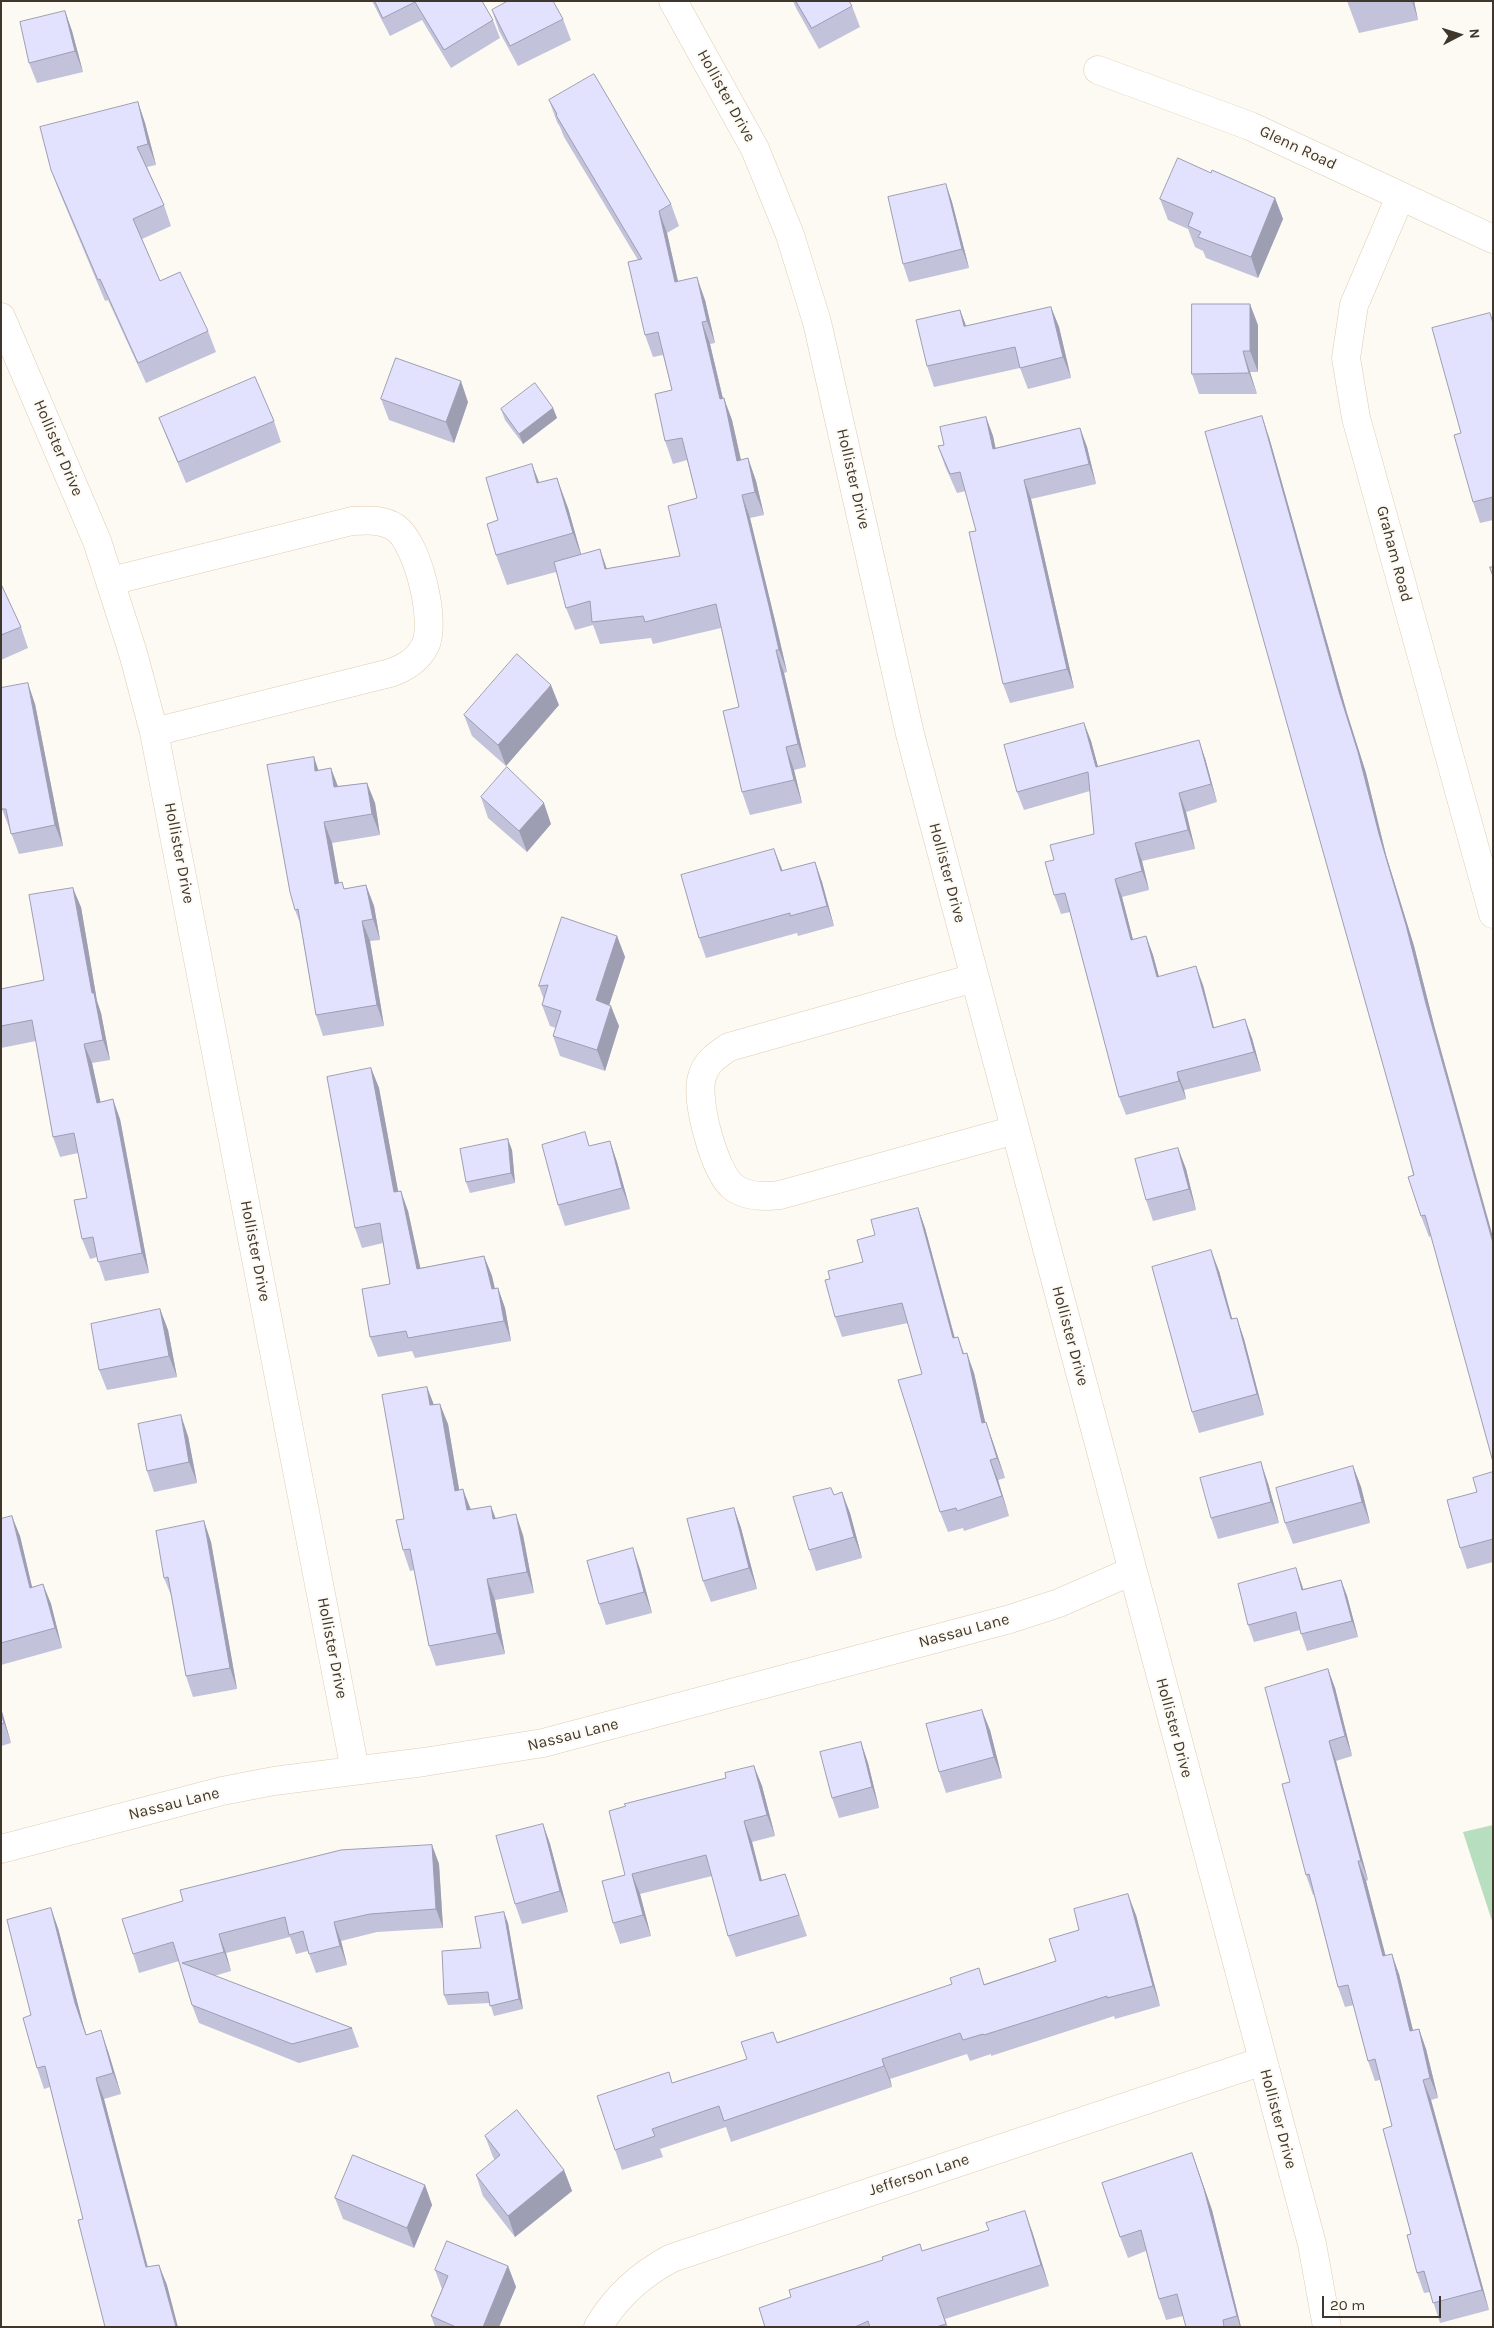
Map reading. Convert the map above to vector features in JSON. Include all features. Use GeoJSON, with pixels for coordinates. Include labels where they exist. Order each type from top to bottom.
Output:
{"type":"FeatureCollection","features":[{"type":"Feature","properties":{"kind":"street","name":"Hollister Drive"},"geometry":{"type":"LineString","coordinates":[[673,1],[755,149],[772,188],[804,278],[826,356],[910,734],[1312,2244],[1328,2327]]}},
{"type":"Feature","properties":{"kind":"street","name":"Glenn Road"},"geometry":{"type":"LineString","coordinates":[[1098,70],[1250,126],[1493,239]]}},
{"type":"Feature","properties":{"kind":"street","name":"Graham Road"},"geometry":{"type":"LineString","coordinates":[[1400,197],[1354,305],[1346,358],[1356,418],[1493,914]]}},
{"type":"Feature","properties":{"kind":"street","name":"Hollister Drive"},"geometry":{"type":"LineString","coordinates":[[1,317],[97,541],[134,653],[154,732],[355,1770]]}},
{"type":"Feature","properties":{"kind":"street"},"geometry":{"type":"LineString","coordinates":[[111,581],[352,521],[368,520],[386,523],[400,531],[411,546],[415,559],[429,613],[430,631],[424,648],[411,663],[390,673],[154,732]]}},
{"type":"Feature","properties":{"kind":"street"},"geometry":{"type":"LineString","coordinates":[[974,978],[729,1046],[715,1056],[703,1073],[700,1086],[704,1113],[721,1171],[737,1189],[759,1196],[780,1195],[1014,1130]]}},
{"type":"Feature","properties":{"kind":"street","name":"Nassau Lane"},"geometry":{"type":"LineString","coordinates":[[1,1848],[222,1791],[274,1781],[494,1752],[575,1736],[1010,1619],[1058,1603],[1132,1571]]}},
{"type":"Feature","properties":{"kind":"street","name":"Jefferson Lane"},"geometry":{"type":"LineString","coordinates":[[598,2327],[612,2307],[635,2281],[672,2258],[1263,2061]]}},
{"type":"Feature","properties":{"kind":"green space"},"geometry":{"type":"Polygon","coordinates":[[[1493,1825],[1493,1924],[1463,1832],[1493,1825]]]}},
{"type":"Feature","properties":{"kind":"building"},"geometry":{"type":"Polygon","coordinates":[[[375,1],[482,1],[493,20],[444,50],[415,2],[383,18],[375,1]]]}},
{"type":"Feature","properties":{"kind":"building"},"geometry":{"type":"Polygon","coordinates":[[[508,1],[553,1],[563,19],[510,46],[492,10],[508,1]]]}},
{"type":"Feature","properties":{"kind":"building"},"geometry":{"type":"Polygon","coordinates":[[[796,1],[849,1],[852,6],[812,28],[796,1]]]}},
{"type":"Feature","properties":{"kind":"building"},"geometry":{"type":"Polygon","coordinates":[[[65,11],[75,51],[29,63],[20,22],[65,11]]]}},
{"type":"Feature","properties":{"kind":"building"},"geometry":{"type":"Polygon","coordinates":[[[594,74],[671,204],[659,211],[675,282],[697,277],[707,321],[702,322],[720,399],[724,398],[737,461],[748,458],[755,492],[742,495],[779,650],[776,650],[798,744],[786,747],[794,780],[742,792],[723,711],[739,707],[716,604],[645,622],[643,616],[592,622],[590,601],[566,608],[554,562],[600,549],[605,569],[680,556],[668,506],[697,498],[682,438],[665,441],[655,394],[672,390],[658,332],[645,335],[628,262],[642,259],[556,115],[549,100],[594,74]]]}},
{"type":"Feature","properties":{"kind":"building"},"geometry":{"type":"Polygon","coordinates":[[[138,102],[148,144],[137,147],[164,205],[133,219],[160,281],[180,272],[208,331],[138,363],[100,279],[98,280],[51,170],[40,127],[138,102]]]}},
{"type":"Feature","properties":{"kind":"building"},"geometry":{"type":"Polygon","coordinates":[[[1178,158],[1211,173],[1212,170],[1275,198],[1251,257],[1198,237],[1201,232],[1188,226],[1193,213],[1160,199],[1178,158]]]}},
{"type":"Feature","properties":{"kind":"building"},"geometry":{"type":"Polygon","coordinates":[[[946,184],[962,249],[903,264],[888,197],[946,184]]]}},
{"type":"Feature","properties":{"kind":"building"},"geometry":{"type":"Polygon","coordinates":[[[1192,304],[1250,304],[1250,351],[1243,351],[1249,373],[1192,374],[1192,304]]]}},
{"type":"Feature","properties":{"kind":"building"},"geometry":{"type":"Polygon","coordinates":[[[1051,307],[1063,357],[1020,368],[1015,347],[927,366],[916,320],[960,310],[964,326],[1051,307]]]}},
{"type":"Feature","properties":{"kind":"building"},"geometry":{"type":"Polygon","coordinates":[[[1490,313],[1493,323],[1493,497],[1473,502],[1454,435],[1461,433],[1432,328],[1490,313]]]}},
{"type":"Feature","properties":{"kind":"building"},"geometry":{"type":"Polygon","coordinates":[[[396,358],[461,381],[446,422],[381,399],[396,358]]]}},
{"type":"Feature","properties":{"kind":"building"},"geometry":{"type":"Polygon","coordinates":[[[255,377],[274,421],[178,462],[159,418],[255,377]]]}},
{"type":"Feature","properties":{"kind":"building"},"geometry":{"type":"Polygon","coordinates":[[[535,383],[553,408],[519,434],[501,409],[535,383]]]}},
{"type":"Feature","properties":{"kind":"building"},"geometry":{"type":"Polygon","coordinates":[[[1262,416],[1339,692],[1358,752],[1493,1243],[1493,1462],[1425,1215],[1421,1216],[1408,1177],[1414,1175],[1205,432],[1262,416]]]}},
{"type":"Feature","properties":{"kind":"building"},"geometry":{"type":"Polygon","coordinates":[[[986,417],[993,449],[1080,428],[1089,464],[1024,480],[1067,669],[1003,684],[969,532],[976,531],[960,472],[950,474],[938,446],[944,445],[940,427],[986,417]]]}},
{"type":"Feature","properties":{"kind":"building"},"geometry":{"type":"Polygon","coordinates":[[[532,464],[537,483],[557,478],[573,533],[496,555],[487,524],[498,520],[486,478],[532,464]]]}},
{"type":"Feature","properties":{"kind":"building"},"geometry":{"type":"Polygon","coordinates":[[[1,584],[21,627],[1,635],[1,584]]]}},
{"type":"Feature","properties":{"kind":"building"},"geometry":{"type":"Polygon","coordinates":[[[517,654],[551,685],[498,745],[464,715],[517,654]]]}},
{"type":"Feature","properties":{"kind":"building"},"geometry":{"type":"Polygon","coordinates":[[[28,683],[55,825],[11,834],[6,809],[2,809],[1,806],[1,688],[28,683]]]}},
{"type":"Feature","properties":{"kind":"building"},"geometry":{"type":"Polygon","coordinates":[[[1084,723],[1096,767],[1199,740],[1211,784],[1179,793],[1188,830],[1135,843],[1142,871],[1115,879],[1131,940],[1146,936],[1157,977],[1196,966],[1213,1028],[1245,1019],[1254,1052],[1177,1072],[1179,1081],[1119,1097],[1065,893],[1054,895],[1045,862],[1054,860],[1050,845],[1094,834],[1088,772],[1017,792],[1004,745],[1084,723]]]}},
{"type":"Feature","properties":{"kind":"building"},"geometry":{"type":"Polygon","coordinates":[[[314,757],[315,771],[331,768],[334,787],[367,783],[372,814],[324,822],[335,884],[342,882],[344,889],[366,885],[373,919],[362,921],[377,1005],[316,1015],[298,909],[295,910],[290,892],[267,765],[314,757]]]}},
{"type":"Feature","properties":{"kind":"building"},"geometry":{"type":"Polygon","coordinates":[[[507,767],[544,803],[519,831],[481,797],[507,767]]]}},
{"type":"Feature","properties":{"kind":"building"},"geometry":{"type":"Polygon","coordinates":[[[774,849],[781,871],[815,862],[827,906],[790,916],[790,913],[699,938],[681,875],[774,849]]]}},
{"type":"Feature","properties":{"kind":"building"},"geometry":{"type":"Polygon","coordinates":[[[73,888],[92,993],[94,993],[103,1040],[84,1044],[97,1103],[113,1099],[142,1253],[98,1262],[93,1237],[82,1239],[74,1200],[87,1198],[74,1133],[53,1137],[32,1020],[1,1026],[1,989],[44,980],[29,895],[73,888]]]}},
{"type":"Feature","properties":{"kind":"building"},"geometry":{"type":"Polygon","coordinates":[[[562,917],[617,936],[596,1000],[611,1006],[597,1050],[553,1036],[561,1011],[542,1005],[548,985],[539,986],[562,917]]]}},
{"type":"Feature","properties":{"kind":"building"},"geometry":{"type":"Polygon","coordinates":[[[371,1068],[394,1192],[401,1191],[417,1269],[484,1256],[492,1289],[498,1288],[504,1321],[408,1338],[406,1331],[370,1337],[362,1289],[390,1284],[380,1223],[355,1228],[327,1077],[371,1068]]]}},
{"type":"Feature","properties":{"kind":"building"},"geometry":{"type":"Polygon","coordinates":[[[585,1132],[589,1146],[610,1141],[622,1188],[558,1205],[542,1145],[585,1132]]]}},
{"type":"Feature","properties":{"kind":"building"},"geometry":{"type":"Polygon","coordinates":[[[508,1139],[511,1173],[466,1182],[460,1149],[508,1139]]]}},
{"type":"Feature","properties":{"kind":"building"},"geometry":{"type":"Polygon","coordinates":[[[1178,1148],[1189,1189],[1146,1200],[1135,1159],[1178,1148]]]}},
{"type":"Feature","properties":{"kind":"building"},"geometry":{"type":"Polygon","coordinates":[[[918,1208],[953,1338],[958,1337],[963,1354],[967,1353],[982,1423],[986,1422],[997,1458],[990,1460],[1002,1496],[957,1511],[956,1508],[940,1512],[898,1380],[922,1374],[902,1303],[835,1317],[825,1280],[830,1279],[828,1271],[863,1262],[857,1240],[875,1235],[871,1220],[918,1208]]]}},
{"type":"Feature","properties":{"kind":"building"},"geometry":{"type":"Polygon","coordinates":[[[1211,1250],[1231,1319],[1237,1318],[1257,1394],[1192,1412],[1152,1267],[1211,1250]]]}},
{"type":"Feature","properties":{"kind":"building"},"geometry":{"type":"Polygon","coordinates":[[[160,1309],[169,1356],[99,1370],[91,1324],[160,1309]]]}},
{"type":"Feature","properties":{"kind":"building"},"geometry":{"type":"Polygon","coordinates":[[[427,1387],[430,1405],[440,1404],[455,1491],[463,1489],[467,1510],[491,1506],[493,1519],[516,1514],[527,1572],[487,1579],[497,1633],[429,1646],[410,1549],[403,1550],[396,1520],[404,1519],[382,1395],[427,1387]]]}},
{"type":"Feature","properties":{"kind":"building"},"geometry":{"type":"Polygon","coordinates":[[[181,1415],[189,1462],[147,1471],[138,1424],[181,1415]]]}},
{"type":"Feature","properties":{"kind":"building"},"geometry":{"type":"Polygon","coordinates":[[[1261,1462],[1271,1502],[1211,1518],[1200,1478],[1261,1462]]]}},
{"type":"Feature","properties":{"kind":"building"},"geometry":{"type":"Polygon","coordinates":[[[1353,1466],[1362,1502],[1285,1523],[1276,1488],[1353,1466]]]}},
{"type":"Feature","properties":{"kind":"building"},"geometry":{"type":"Polygon","coordinates":[[[1493,1472],[1493,1539],[1460,1548],[1447,1500],[1477,1492],[1473,1478],[1493,1472]]]}},
{"type":"Feature","properties":{"kind":"building"},"geometry":{"type":"Polygon","coordinates":[[[831,1488],[834,1495],[842,1492],[854,1537],[809,1550],[793,1497],[831,1488]]]}},
{"type":"Feature","properties":{"kind":"building"},"geometry":{"type":"Polygon","coordinates":[[[734,1508],[749,1568],[703,1581],[687,1519],[734,1508]]]}},
{"type":"Feature","properties":{"kind":"building"},"geometry":{"type":"Polygon","coordinates":[[[12,1516],[30,1588],[43,1584],[55,1628],[1,1643],[1,1519],[12,1516]]]}},
{"type":"Feature","properties":{"kind":"building"},"geometry":{"type":"Polygon","coordinates":[[[204,1521],[230,1668],[186,1676],[168,1577],[164,1578],[156,1531],[204,1521]]]}},
{"type":"Feature","properties":{"kind":"building"},"geometry":{"type":"Polygon","coordinates":[[[633,1548],[644,1592],[599,1604],[587,1561],[633,1548]]]}},
{"type":"Feature","properties":{"kind":"building"},"geometry":{"type":"Polygon","coordinates":[[[1296,1568],[1302,1590],[1341,1580],[1352,1621],[1301,1634],[1296,1612],[1248,1625],[1238,1584],[1296,1568]]]}},
{"type":"Feature","properties":{"kind":"building"},"geometry":{"type":"Polygon","coordinates":[[[1328,1669],[1345,1736],[1329,1741],[1361,1861],[1358,1861],[1383,1956],[1392,1954],[1410,2031],[1419,2029],[1430,2078],[1423,2080],[1482,2290],[1433,2303],[1424,2271],[1417,2273],[1407,2235],[1411,2234],[1383,2129],[1392,2126],[1375,2059],[1368,2061],[1348,1985],[1338,1987],[1309,1874],[1306,1875],[1282,1784],[1290,1782],[1265,1688],[1328,1669]]]}},
{"type":"Feature","properties":{"kind":"building"},"geometry":{"type":"Polygon","coordinates":[[[982,1710],[994,1757],[939,1772],[926,1724],[982,1710]]]}},
{"type":"Feature","properties":{"kind":"building"},"geometry":{"type":"Polygon","coordinates":[[[861,1742],[872,1787],[832,1798],[820,1752],[861,1742]]]}},
{"type":"Feature","properties":{"kind":"building"},"geometry":{"type":"Polygon","coordinates":[[[754,1766],[767,1815],[744,1821],[760,1881],[785,1874],[799,1915],[728,1936],[706,1855],[632,1874],[643,1915],[613,1923],[602,1881],[625,1875],[609,1811],[626,1806],[624,1804],[726,1778],[725,1773],[754,1766]]]}},
{"type":"Feature","properties":{"kind":"building"},"geometry":{"type":"Polygon","coordinates":[[[543,1824],[560,1891],[515,1904],[496,1836],[543,1824]]]}},
{"type":"Feature","properties":{"kind":"building"},"geometry":{"type":"Polygon","coordinates":[[[432,1845],[436,1909],[370,1914],[334,1922],[340,1946],[309,1954],[303,1931],[289,1935],[285,1917],[219,1934],[224,1952],[182,1963],[352,2028],[292,2044],[192,2005],[173,1942],[133,1954],[122,1919],[183,1901],[180,1890],[341,1850],[432,1845]]]}},
{"type":"Feature","properties":{"kind":"building"},"geometry":{"type":"Polygon","coordinates":[[[1128,1894],[1153,1986],[1107,1998],[1107,1996],[984,2035],[963,2040],[960,2033],[882,2059],[884,2066],[724,2121],[719,2106],[652,2129],[655,2136],[615,2150],[597,2096],[669,2072],[672,2083],[747,2059],[741,2042],[773,2032],[777,2043],[952,1984],[950,1978],[979,1968],[984,1985],[1056,1961],[1049,1939],[1079,1930],[1074,1909],[1128,1894]]]}},
{"type":"Feature","properties":{"kind":"building"},"geometry":{"type":"Polygon","coordinates":[[[51,1908],[75,2003],[86,2035],[101,2030],[113,2073],[96,2078],[146,2267],[159,2265],[176,2327],[105,2327],[78,2220],[83,2219],[45,2066],[37,2068],[23,2018],[31,2015],[7,1920],[51,1908]]]}},
{"type":"Feature","properties":{"kind":"building"},"geometry":{"type":"Polygon","coordinates":[[[504,1912],[519,1999],[490,2006],[488,1992],[444,1995],[442,1951],[481,1948],[475,1917],[504,1912]]]}},
{"type":"Feature","properties":{"kind":"building"},"geometry":{"type":"Polygon","coordinates":[[[517,2110],[564,2170],[508,2216],[476,2175],[500,2155],[485,2136],[517,2110]]]}},
{"type":"Feature","properties":{"kind":"building"},"geometry":{"type":"Polygon","coordinates":[[[1192,2153],[1204,2189],[1237,2316],[1223,2320],[1224,2327],[1186,2327],[1177,2294],[1159,2299],[1141,2230],[1120,2237],[1102,2183],[1192,2153]]]}},
{"type":"Feature","properties":{"kind":"building"},"geometry":{"type":"Polygon","coordinates":[[[353,2155],[425,2185],[407,2228],[335,2198],[353,2155]]]}},
{"type":"Feature","properties":{"kind":"building"},"geometry":{"type":"Polygon","coordinates":[[[1025,2211],[1041,2265],[937,2298],[946,2324],[936,2327],[870,2327],[868,2321],[855,2327],[765,2327],[759,2308],[791,2297],[789,2290],[883,2260],[882,2257],[920,2244],[922,2251],[989,2230],[986,2223],[1025,2211]]]}},
{"type":"Feature","properties":{"kind":"building"},"geometry":{"type":"Polygon","coordinates":[[[447,2241],[508,2266],[483,2327],[456,2327],[431,2316],[448,2276],[435,2270],[447,2241]]]}}]}
